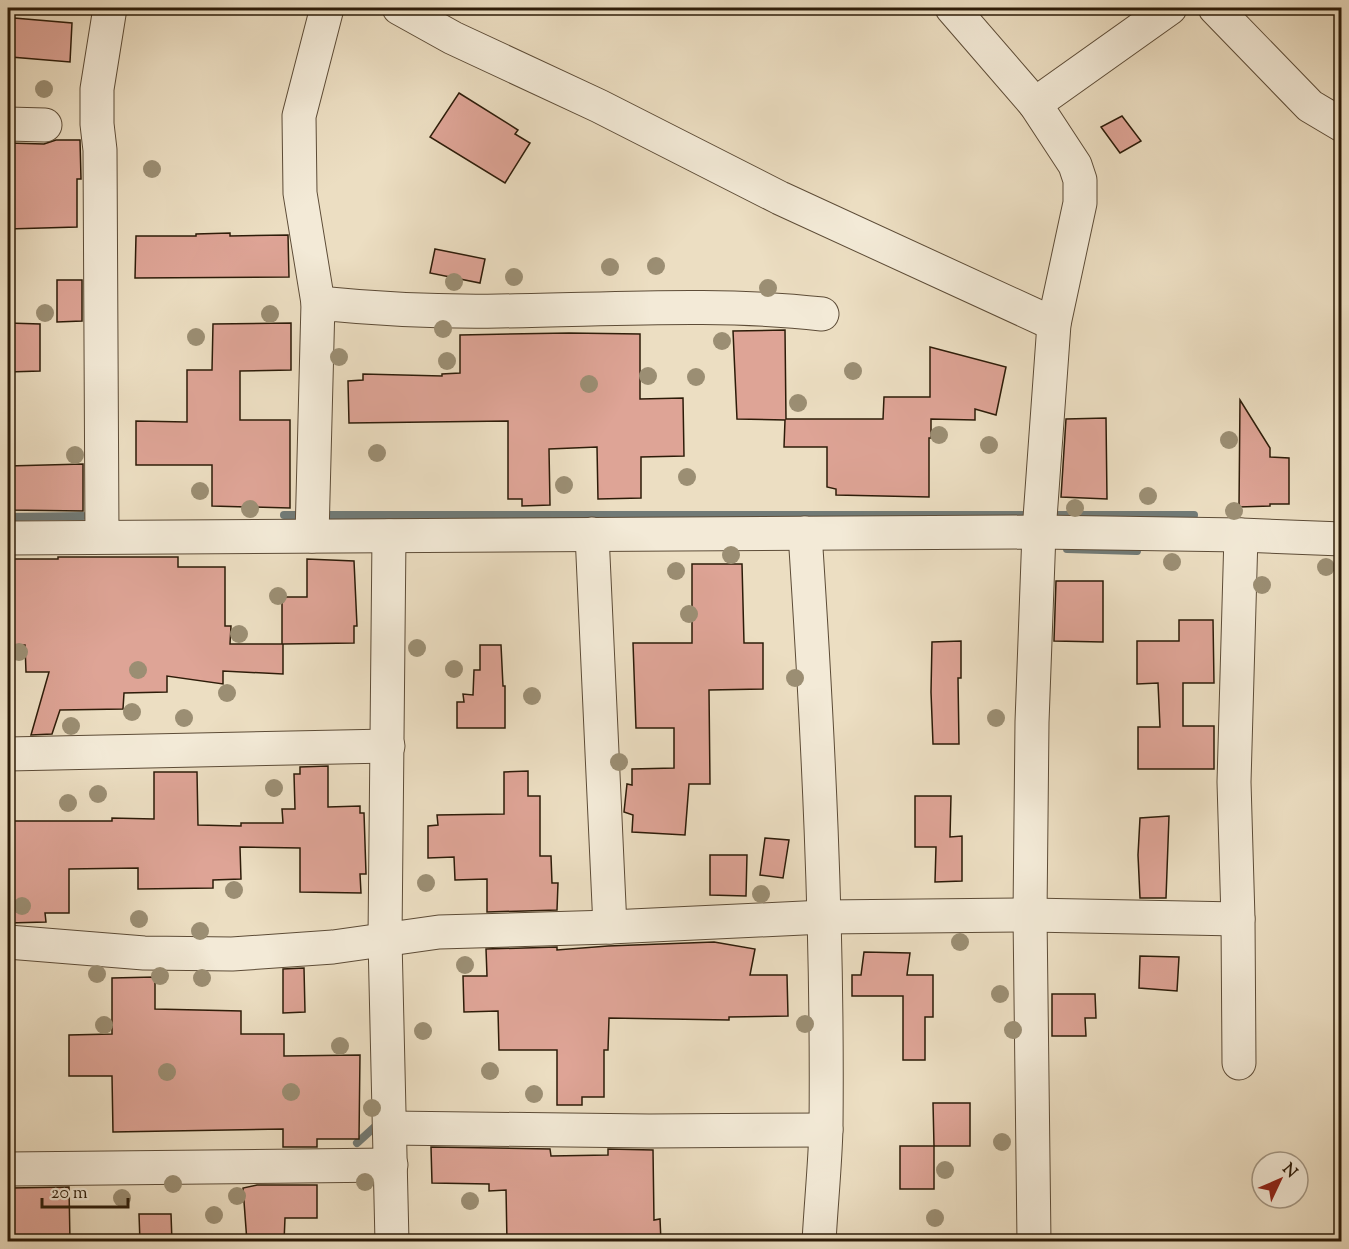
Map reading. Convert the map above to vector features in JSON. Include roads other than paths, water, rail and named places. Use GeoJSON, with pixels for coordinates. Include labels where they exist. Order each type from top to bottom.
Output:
{"type":"FeatureCollection","features":[{"type":"Feature","properties":{"kind":"street"},"geometry":{"type":"LineString","coordinates":[[102,536],[100,150],[97,88],[110,8]]}},
{"type":"Feature","properties":{"kind":"street"},"geometry":{"type":"LineString","coordinates":[[312,536],[318,303],[300,193],[299,116],[327,8]]}},
{"type":"Feature","properties":{"kind":"street"},"geometry":{"type":"LineString","coordinates":[[399,8],[453,38],[599,106],[780,198],[1054,324]]}},
{"type":"Feature","properties":{"kind":"street"},"geometry":{"type":"LineString","coordinates":[[952,8],[1035,104],[1075,165],[1080,180],[1080,202],[1054,324],[1039,532],[1032,722],[1030,915],[1034,1242]]}},
{"type":"Feature","properties":{"kind":"street"},"geometry":{"type":"LineString","coordinates":[[1035,104],[1170,8]]}},
{"type":"Feature","properties":{"kind":"street"},"geometry":{"type":"LineString","coordinates":[[1215,8],[1310,106],[1341,125]]}},
{"type":"Feature","properties":{"kind":"street"},"geometry":{"type":"LineString","coordinates":[[8,124],[45,125]]}},
{"type":"Feature","properties":{"kind":"street"},"geometry":{"type":"LineString","coordinates":[[318,303],[385,309],[496,311],[705,307],[778,309],[822,314]]}},
{"type":"Feature","properties":{"kind":"street"},"geometry":{"type":"LineString","coordinates":[[8,538],[1039,532],[1341,539]]}},
{"type":"Feature","properties":{"kind":"street"},"geometry":{"type":"LineString","coordinates":[[805,533],[819,748],[824,917],[826,1130],[819,1242]]}},
{"type":"Feature","properties":{"kind":"street"},"geometry":{"type":"LineString","coordinates":[[592,534],[610,927]]}},
{"type":"Feature","properties":{"kind":"street"},"geometry":{"type":"LineString","coordinates":[[1239,1063],[1239,919],[1234,782],[1241,535]]}},
{"type":"Feature","properties":{"kind":"street"},"geometry":{"type":"LineString","coordinates":[[389,536],[385,939],[392,1242]]}},
{"type":"Feature","properties":{"kind":"street"},"geometry":{"type":"LineString","coordinates":[[8,754],[388,746]]}},
{"type":"Feature","properties":{"kind":"street"},"geometry":{"type":"LineString","coordinates":[[8,942],[144,953],[232,954],[333,947],[439,932],[824,917],[1030,915],[1239,919]]}},
{"type":"Feature","properties":{"kind":"street"},"geometry":{"type":"LineString","coordinates":[[390,1128],[649,1131],[826,1130]]}},
{"type":"Feature","properties":{"kind":"street"},"geometry":{"type":"LineString","coordinates":[[8,1169],[391,1165]]}},
{"type":"Feature","properties":{"kind":"waterway"},"geometry":{"type":"LineString","coordinates":[[284,515],[308,515]]}},
{"type":"Feature","properties":{"kind":"waterway"},"geometry":{"type":"LineString","coordinates":[[320,515],[1031,515]]}},
{"type":"Feature","properties":{"kind":"waterway"},"geometry":{"type":"LineString","coordinates":[[1047,515],[1194,515]]}},
{"type":"Feature","properties":{"kind":"waterway"},"geometry":{"type":"LineString","coordinates":[[8,517],[83,516]]}},
{"type":"Feature","properties":{"kind":"waterway"},"geometry":{"type":"LineString","coordinates":[[1067,549],[1137,551]]}},
{"type":"Feature","properties":{"kind":"waterway"},"geometry":{"type":"LineString","coordinates":[[357,1143],[379,1123],[379,1120]]}}]}
